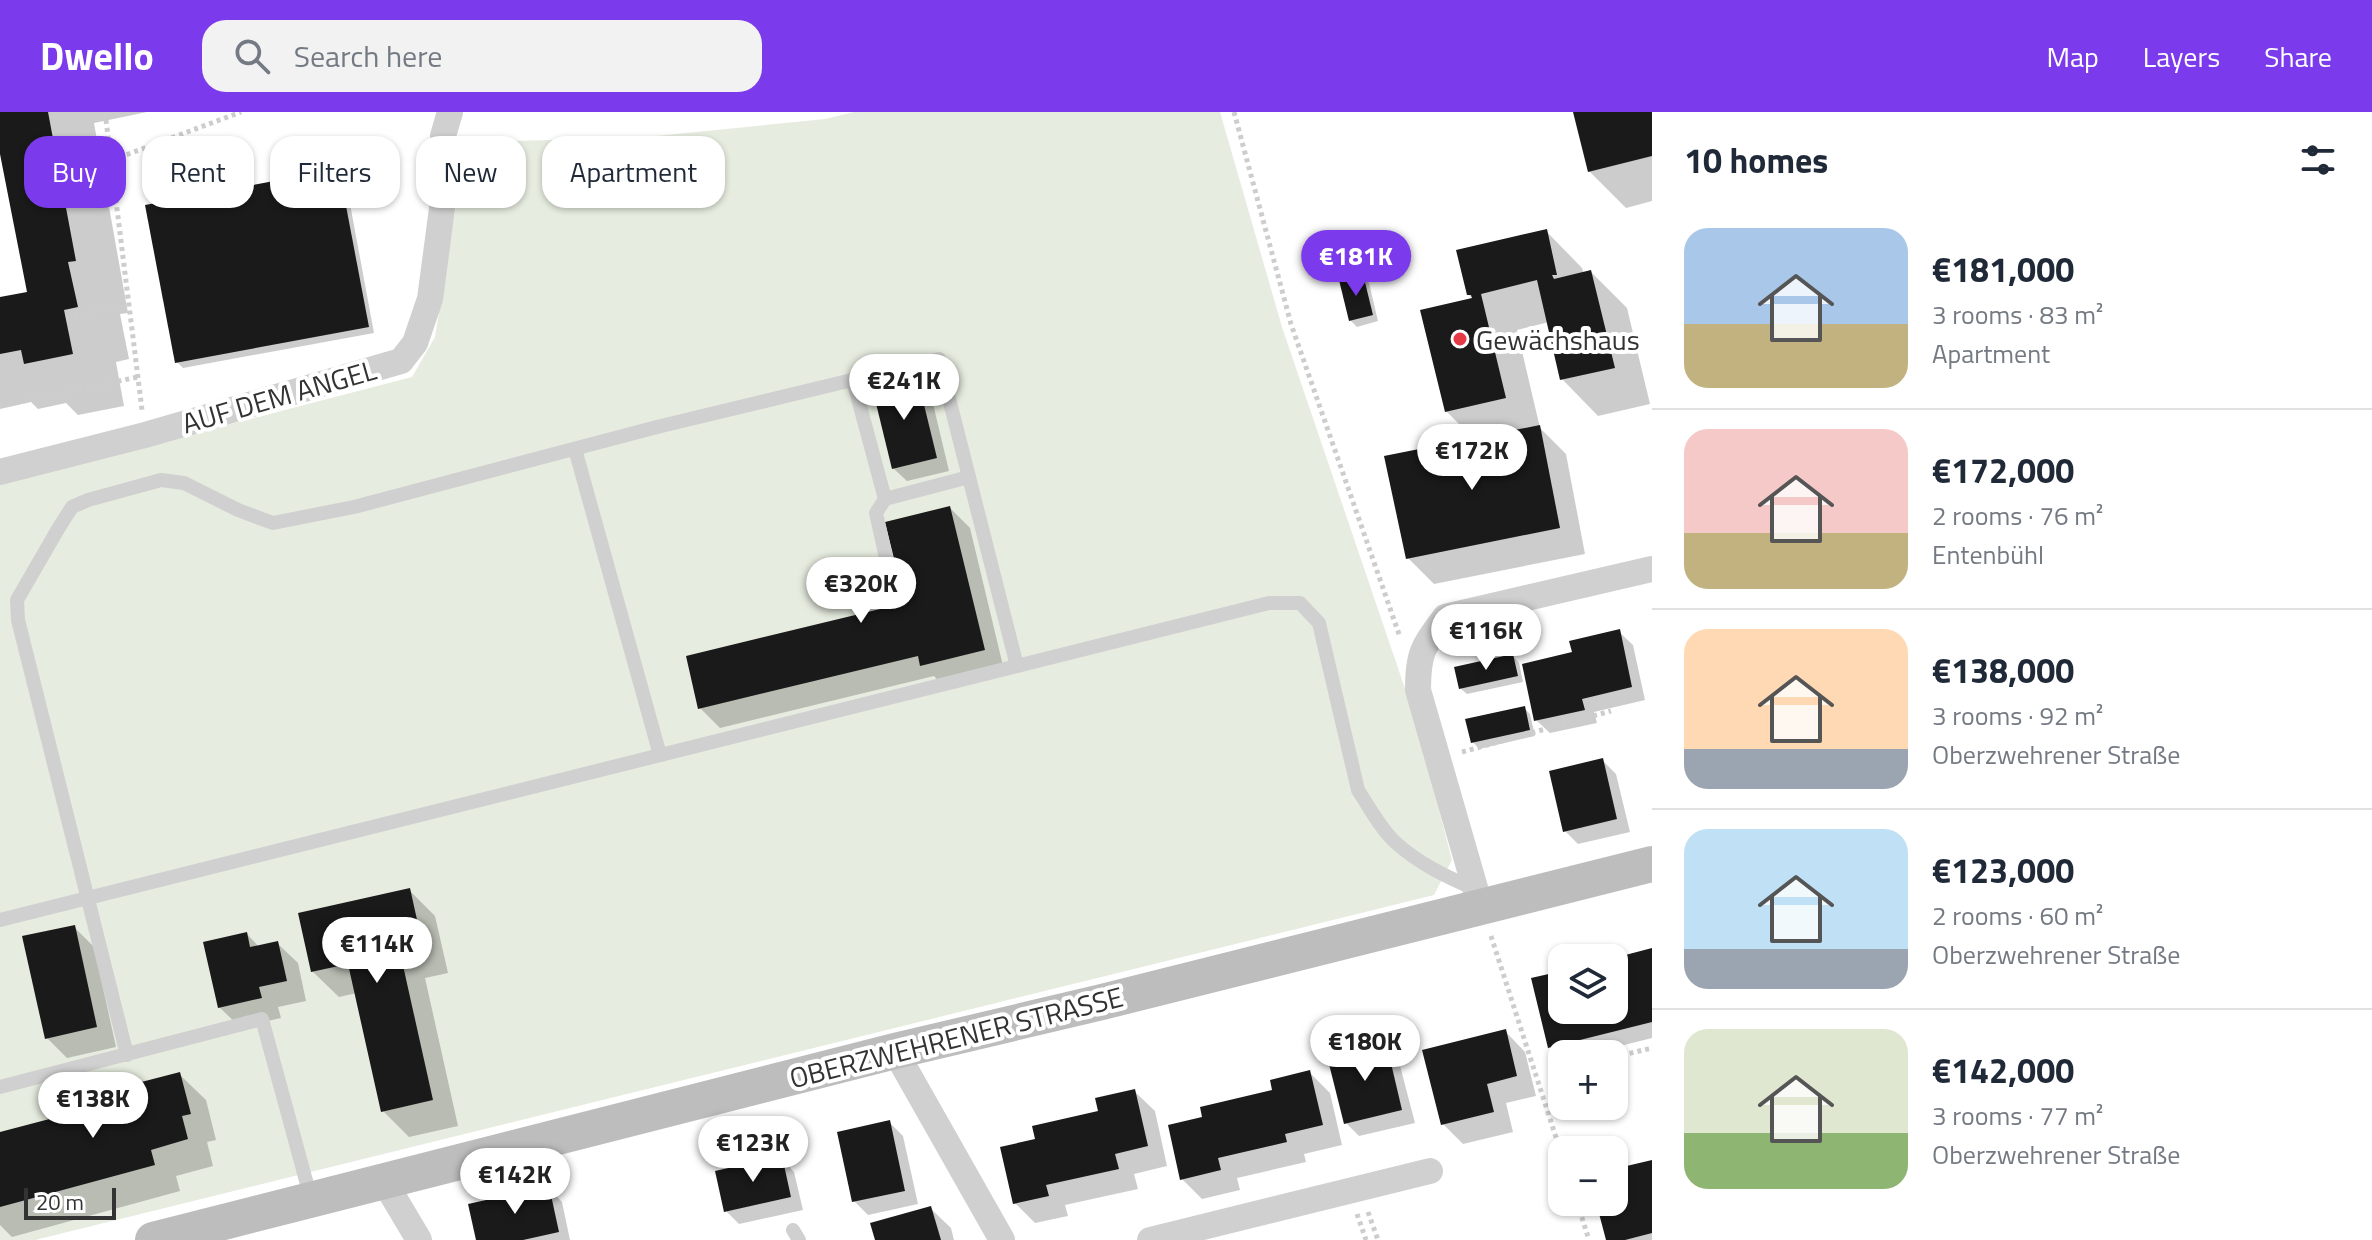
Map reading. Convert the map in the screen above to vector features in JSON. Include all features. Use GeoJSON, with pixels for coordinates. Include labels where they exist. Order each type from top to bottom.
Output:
{"type":"FeatureCollection","features":[{"type":"Feature","properties":{"kind":"main road","name":"OBERZWEHRENER STRASSE"},"geometry":{"type":"LineString","coordinates":[[153,1240],[895,1051],[1102,1002],[1479,898],[1652,864]]}},
{"type":"Feature","properties":{"kind":"street","name":"AUF DEM ANGEL"},"geometry":{"type":"LineString","coordinates":[[0,472],[145,435],[401,361],[415,343],[430,299],[445,186],[443,136],[450,112]]}},
{"type":"Feature","properties":{"kind":"street"},"geometry":{"type":"LineString","coordinates":[[1479,898],[1418,690],[1418,660],[1426,643],[1445,617],[1652,569]]}},
{"type":"Feature","properties":{"kind":"street"},"geometry":{"type":"LineString","coordinates":[[895,1051],[1002,1240]]}},
{"type":"Feature","properties":{"kind":"street"},"geometry":{"type":"LineString","coordinates":[[1150,1240],[1430,1171]]}},
{"type":"Feature","properties":{"kind":"street"},"geometry":{"type":"LineString","coordinates":[[384,1181],[419,1240]]}},
{"type":"Feature","properties":{"kind":"lane"},"geometry":{"type":"LineString","coordinates":[[127,1055],[18,620],[17,600],[72,507],[88,500],[161,480],[184,483],[238,510],[273,523],[354,507],[939,359],[1017,666]]}},
{"type":"Feature","properties":{"kind":"lane"},"geometry":{"type":"LineString","coordinates":[[853,380],[885,499]]}},
{"type":"Feature","properties":{"kind":"lane"},"geometry":{"type":"LineString","coordinates":[[575,449],[660,755]]}},
{"type":"Feature","properties":{"kind":"lane"},"geometry":{"type":"LineString","coordinates":[[894,594],[876,513],[885,499],[969,477]]}},
{"type":"Feature","properties":{"kind":"lane"},"geometry":{"type":"LineString","coordinates":[[0,920],[1269,603],[1300,603],[1319,623],[1358,790],[1393,840],[1429,868],[1479,898]]}},
{"type":"Feature","properties":{"kind":"lane"},"geometry":{"type":"LineString","coordinates":[[0,1087],[262,1019],[312,1199]]}},
{"type":"Feature","properties":{"kind":"path"},"geometry":{"type":"LineString","coordinates":[[105,112],[108,136]]}},
{"type":"Feature","properties":{"kind":"path"},"geometry":{"type":"LineString","coordinates":[[126,155],[241,112]]}},
{"type":"Feature","properties":{"kind":"path"},"geometry":{"type":"LineString","coordinates":[[1234,112],[1291,324],[1403,647],[1418,660]]}},
{"type":"Feature","properties":{"kind":"path"},"geometry":{"type":"LineString","coordinates":[[117,208],[145,435]]}},
{"type":"Feature","properties":{"kind":"path"},"geometry":{"type":"LineString","coordinates":[[66,317],[129,305]]}},
{"type":"Feature","properties":{"kind":"path"},"geometry":{"type":"LineString","coordinates":[[0,406],[138,377]]}},
{"type":"Feature","properties":{"kind":"path"},"geometry":{"type":"LineString","coordinates":[[1438,758],[1611,711]]}},
{"type":"Feature","properties":{"kind":"path"},"geometry":{"type":"LineString","coordinates":[[1479,898],[1556,1136]]}},
{"type":"Feature","properties":{"kind":"path"},"geometry":{"type":"LineString","coordinates":[[1628,1054],[1652,1048]]}},
{"type":"Feature","properties":{"kind":"path"},"geometry":{"type":"LineString","coordinates":[[1581,1216],[1589,1240]]}},
{"type":"Feature","properties":{"kind":"shaded area"},"geometry":{"type":"Polygon","coordinates":[[[854,112],[1220,112],[1282,327],[1416,721],[1452,860],[1434,895],[35,1240],[0,1240],[0,484],[412,377],[435,337],[456,208],[526,208],[526,141],[542,140],[542,208],[725,208],[725,136],[656,136],[825,119],[854,112]]]}},
{"type":"Feature","properties":{"kind":"building"},"geometry":{"type":"Polygon","coordinates":[[[0,112],[48,112],[53,136],[24,136],[24,208],[66,208],[76,261],[68,262],[78,307],[64,310],[73,354],[24,364],[21,350],[0,354],[0,297],[27,292],[0,154],[0,112]]]}},
{"type":"Feature","properties":{"kind":"building"},"geometry":{"type":"Polygon","coordinates":[[[1573,112],[1652,112],[1652,156],[1588,172],[1573,112]]]}},
{"type":"Feature","properties":{"kind":"building"},"geometry":{"type":"Polygon","coordinates":[[[270,182],[270,208],[346,208],[369,327],[175,363],[146,208],[254,208],[254,185],[270,182]]]}},
{"type":"Feature","properties":{"kind":"building","name":"Gewächshaus"},"geometry":{"type":"Polygon","coordinates":[[[1547,229],[1557,275],[1552,275],[1554,279],[1591,270],[1615,368],[1560,380],[1537,280],[1481,294],[1506,398],[1445,412],[1420,310],[1472,298],[1467,295],[1456,250],[1547,229]]]}},
{"type":"Feature","properties":{"kind":"building"},"geometry":{"type":"Polygon","coordinates":[[[1363,274],[1373,315],[1349,321],[1339,280],[1363,274]]]}},
{"type":"Feature","properties":{"kind":"building"},"geometry":{"type":"Polygon","coordinates":[[[917,376],[937,458],[892,469],[872,387],[917,376]]]}},
{"type":"Feature","properties":{"kind":"building"},"geometry":{"type":"Polygon","coordinates":[[[1540,425],[1560,528],[1406,559],[1384,456],[1540,425]]]}},
{"type":"Feature","properties":{"kind":"building"},"geometry":{"type":"Polygon","coordinates":[[[950,506],[985,650],[920,666],[918,656],[698,709],[686,656],[905,603],[885,522],[950,506]]]}},
{"type":"Feature","properties":{"kind":"building"},"geometry":{"type":"Polygon","coordinates":[[[1620,629],[1632,687],[1582,699],[1585,710],[1534,721],[1522,664],[1572,652],[1569,641],[1620,629]]]}},
{"type":"Feature","properties":{"kind":"building"},"geometry":{"type":"Polygon","coordinates":[[[1513,654],[1518,676],[1459,689],[1454,667],[1513,654]]]}},
{"type":"Feature","properties":{"kind":"building"},"geometry":{"type":"Polygon","coordinates":[[[1525,706],[1530,730],[1471,743],[1465,719],[1525,706]]]}},
{"type":"Feature","properties":{"kind":"building"},"geometry":{"type":"Polygon","coordinates":[[[1603,758],[1617,819],[1563,832],[1549,771],[1603,758]]]}},
{"type":"Feature","properties":{"kind":"building"},"geometry":{"type":"Polygon","coordinates":[[[410,888],[423,947],[400,952],[433,1100],[381,1112],[348,964],[311,972],[298,913],[410,888]]]}},
{"type":"Feature","properties":{"kind":"building"},"geometry":{"type":"Polygon","coordinates":[[[75,925],[97,1027],[45,1039],[22,936],[75,925]]]}},
{"type":"Feature","properties":{"kind":"building"},"geometry":{"type":"Polygon","coordinates":[[[247,932],[250,947],[278,941],[287,981],[259,987],[262,998],[218,1008],[203,942],[247,932]]]}},
{"type":"Feature","properties":{"kind":"building"},"geometry":{"type":"Polygon","coordinates":[[[1652,948],[1652,1022],[1580,1040],[1548,1040],[1548,1048],[1531,978],[1548,974],[1548,1024],[1628,1024],[1628,954],[1652,948]]]}},
{"type":"Feature","properties":{"kind":"building"},"geometry":{"type":"Polygon","coordinates":[[[1506,1029],[1517,1076],[1487,1084],[1494,1112],[1441,1125],[1422,1050],[1506,1029]]]}},
{"type":"Feature","properties":{"kind":"building"},"geometry":{"type":"Polygon","coordinates":[[[1386,1042],[1402,1110],[1344,1124],[1327,1056],[1386,1042]]]}},
{"type":"Feature","properties":{"kind":"building"},"geometry":{"type":"Polygon","coordinates":[[[1310,1070],[1323,1125],[1285,1134],[1287,1142],[1218,1158],[1221,1170],[1180,1180],[1168,1125],[1202,1117],[1200,1107],[1272,1090],[1270,1080],[1310,1070]]]}},
{"type":"Feature","properties":{"kind":"building"},"geometry":{"type":"Polygon","coordinates":[[[180,1072],[191,1114],[182,1116],[188,1139],[151,1150],[155,1165],[0,1207],[0,1132],[99,1106],[95,1094],[180,1072]]]}},
{"type":"Feature","properties":{"kind":"building"},"geometry":{"type":"Polygon","coordinates":[[[1135,1089],[1148,1146],[1115,1154],[1119,1169],[1046,1185],[1049,1196],[1013,1204],[1000,1147],[1035,1139],[1032,1126],[1098,1111],[1095,1098],[1135,1089]]]}},
{"type":"Feature","properties":{"kind":"building"},"geometry":{"type":"Polygon","coordinates":[[[890,1120],[905,1191],[852,1202],[837,1132],[890,1120]]]}},
{"type":"Feature","properties":{"kind":"building"},"geometry":{"type":"Polygon","coordinates":[[[782,1156],[791,1197],[724,1212],[715,1171],[782,1156]]]}},
{"type":"Feature","properties":{"kind":"building"},"geometry":{"type":"Polygon","coordinates":[[[1652,1160],[1652,1233],[1625,1240],[1606,1240],[1600,1216],[1628,1216],[1628,1166],[1652,1160]]]}},
{"type":"Feature","properties":{"kind":"building"},"geometry":{"type":"Polygon","coordinates":[[[549,1186],[559,1232],[523,1240],[476,1240],[468,1204],[549,1186]]]}},
{"type":"Feature","properties":{"kind":"building"},"geometry":{"type":"Polygon","coordinates":[[[931,1206],[941,1240],[875,1240],[870,1223],[931,1206]]]}},
{"type":"Feature","properties":{"kind":"place","name":"Gewächshaus"},"geometry":{"type":"Point","coordinates":[1460,339]}}]}
